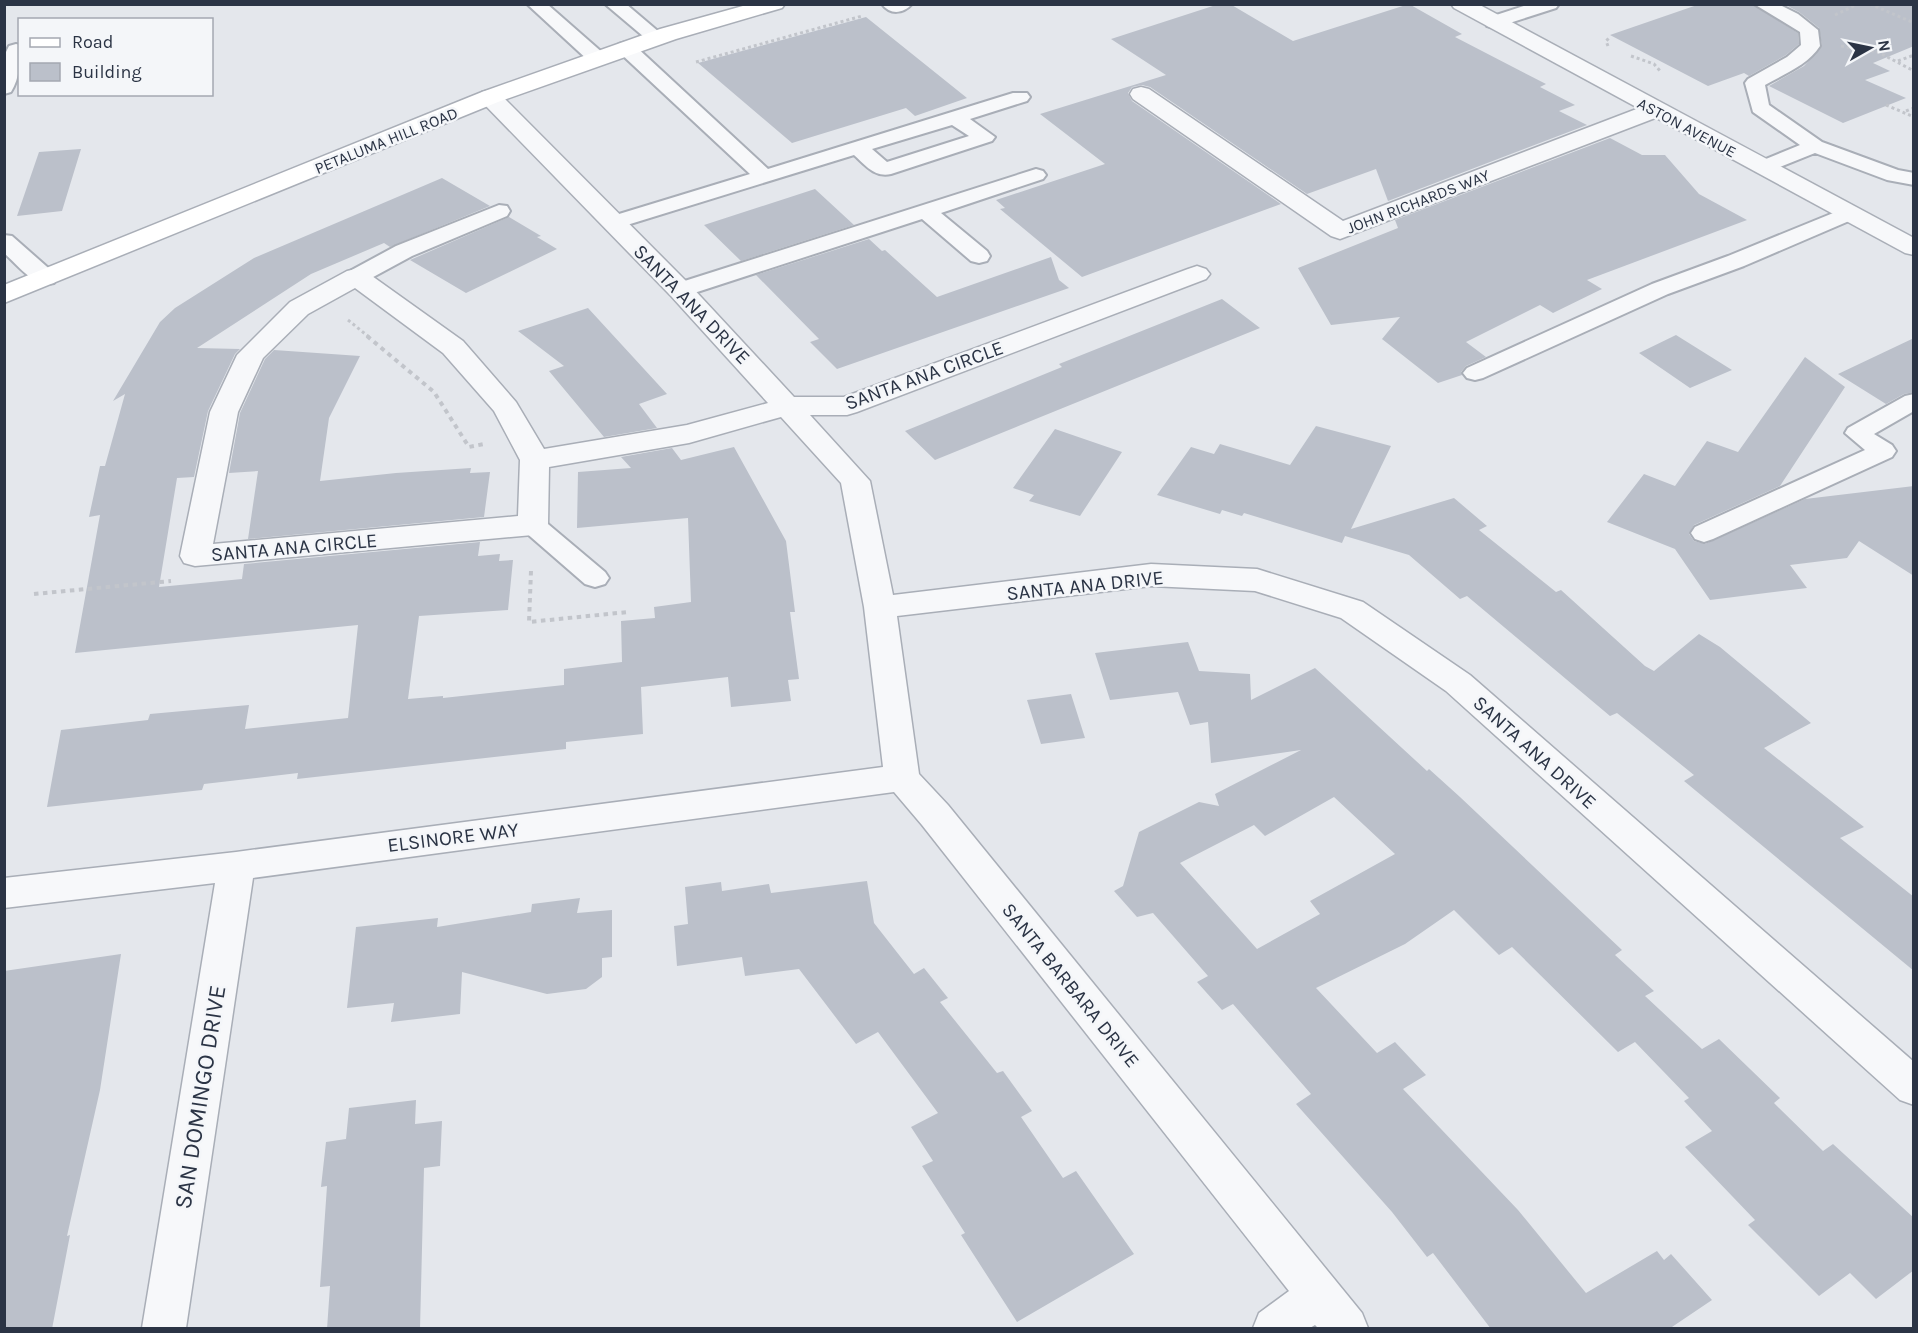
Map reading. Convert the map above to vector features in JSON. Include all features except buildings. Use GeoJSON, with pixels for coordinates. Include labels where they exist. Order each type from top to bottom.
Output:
{"type":"FeatureCollection","features":[{"type":"Feature","properties":{"kind":"main road","name":"PETALUMA HILL ROAD"},"geometry":{"type":"LineString","coordinates":[[4,295],[490,97],[626,48],[775,4]]}},
{"type":"Feature","properties":{"kind":"street","name":"ASTON AVENUE"},"geometry":{"type":"LineString","coordinates":[[1461,4],[1914,248]]}},
{"type":"Feature","properties":{"kind":"street","name":"JOHN RICHARDS WAY"},"geometry":{"type":"LineString","coordinates":[[1141,94],[1340,231],[1655,110]]}},
{"type":"Feature","properties":{"kind":"street","name":"SANTA ANA DRIVE"},"geometry":{"type":"LineString","coordinates":[[490,97],[680,290],[855,481],[880,607],[1151,575],[1257,580],[1352,610],[1458,683],[1914,1086]]}},
{"type":"Feature","properties":{"kind":"street","name":"SANTA ANA CIRCLE"},"geometry":{"type":"LineString","coordinates":[[535,460],[689,434],[788,406],[847,406],[1197,274]]}},
{"type":"Feature","properties":{"kind":"street"},"geometry":{"type":"LineString","coordinates":[[356,277],[453,347],[506,408],[535,460],[533,525]]}},
{"type":"Feature","properties":{"kind":"street","name":"SANTA ANA CIRCLE"},"geometry":{"type":"LineString","coordinates":[[356,277],[298,308],[250,355],[224,411],[195,556],[533,525]]}},
{"type":"Feature","properties":{"kind":"street"},"geometry":{"type":"LineString","coordinates":[[880,607],[902,778]]}},
{"type":"Feature","properties":{"kind":"street","name":"ELSINORE WAY"},"geometry":{"type":"LineString","coordinates":[[4,893],[236,866],[902,778]]}},
{"type":"Feature","properties":{"kind":"street","name":"SANTA BARBARA DRIVE"},"geometry":{"type":"LineString","coordinates":[[902,778],[935,815],[1346,1329]]}},
{"type":"Feature","properties":{"kind":"street","name":"SAN DOMINGO DRIVE"},"geometry":{"type":"LineString","coordinates":[[165,1329],[236,866]]}},
{"type":"Feature","properties":{"kind":"street"},"geometry":{"type":"LineString","coordinates":[[1275,1329],[1319,1295]]}},
{"type":"Feature","properties":{"kind":"lane"},"geometry":{"type":"LineString","coordinates":[[536,4],[597,58]]}},
{"type":"Feature","properties":{"kind":"lane"},"geometry":{"type":"LineString","coordinates":[[614,4],[657,38]]}},
{"type":"Feature","properties":{"kind":"lane"},"geometry":{"type":"LineString","coordinates":[[891,4],[894,7],[903,4]]}},
{"type":"Feature","properties":{"kind":"lane"},"geometry":{"type":"LineString","coordinates":[[1494,22],[1550,4]]}},
{"type":"Feature","properties":{"kind":"lane"},"geometry":{"type":"LineString","coordinates":[[1763,4],[1792,18],[1809,30],[1811,46],[1794,61],[1755,83],[1760,108],[1815,146],[1894,176],[1914,179]]}},
{"type":"Feature","properties":{"kind":"lane"},"geometry":{"type":"LineString","coordinates":[[626,48],[764,176]]}},
{"type":"Feature","properties":{"kind":"lane"},"geometry":{"type":"LineString","coordinates":[[4,88],[16,50]]}},
{"type":"Feature","properties":{"kind":"lane"},"geometry":{"type":"LineString","coordinates":[[614,223],[1020,97]]}},
{"type":"Feature","properties":{"kind":"lane"},"geometry":{"type":"LineString","coordinates":[[858,148],[884,170],[985,137],[954,117]]}},
{"type":"Feature","properties":{"kind":"lane"},"geometry":{"type":"LineString","coordinates":[[1763,166],[1815,146]]}},
{"type":"Feature","properties":{"kind":"lane"},"geometry":{"type":"LineString","coordinates":[[680,290],[1036,175]]}},
{"type":"Feature","properties":{"kind":"lane"},"geometry":{"type":"LineString","coordinates":[[356,277],[404,251],[499,211]]}},
{"type":"Feature","properties":{"kind":"lane"},"geometry":{"type":"LineString","coordinates":[[926,211],[979,256]]}},
{"type":"Feature","properties":{"kind":"lane"},"geometry":{"type":"LineString","coordinates":[[1475,374],[1660,289],[1736,261],[1848,213]]}},
{"type":"Feature","properties":{"kind":"lane"},"geometry":{"type":"LineString","coordinates":[[4,241],[46,278]]}},
{"type":"Feature","properties":{"kind":"lane"},"geometry":{"type":"LineString","coordinates":[[1704,533],[1883,451],[1857,433],[1914,401]]}},
{"type":"Feature","properties":{"kind":"lane"},"geometry":{"type":"LineString","coordinates":[[533,525],[595,578]]}},
{"type":"Feature","properties":{"kind":"path"},"geometry":{"type":"LineString","coordinates":[[1870,4],[1914,24]]}},
{"type":"Feature","properties":{"kind":"path"},"geometry":{"type":"LineString","coordinates":[[696,62],[863,16]]}},
{"type":"Feature","properties":{"kind":"path"},"geometry":{"type":"LineString","coordinates":[[1610,37],[1606,41],[1614,50]]}},
{"type":"Feature","properties":{"kind":"path"},"geometry":{"type":"LineString","coordinates":[[1832,45],[1864,49],[1897,61],[1914,71]]}},
{"type":"Feature","properties":{"kind":"path"},"geometry":{"type":"LineString","coordinates":[[1627,54],[1654,64],[1666,77]]}},
{"type":"Feature","properties":{"kind":"path"},"geometry":{"type":"LineString","coordinates":[[1897,61],[1914,55]]}},
{"type":"Feature","properties":{"kind":"path"},"geometry":{"type":"LineString","coordinates":[[1886,105],[1914,117]]}},
{"type":"Feature","properties":{"kind":"path"},"geometry":{"type":"LineString","coordinates":[[1905,112],[1914,108]]}},
{"type":"Feature","properties":{"kind":"path"},"geometry":{"type":"LineString","coordinates":[[340,313],[434,392],[469,447]]}}]}
